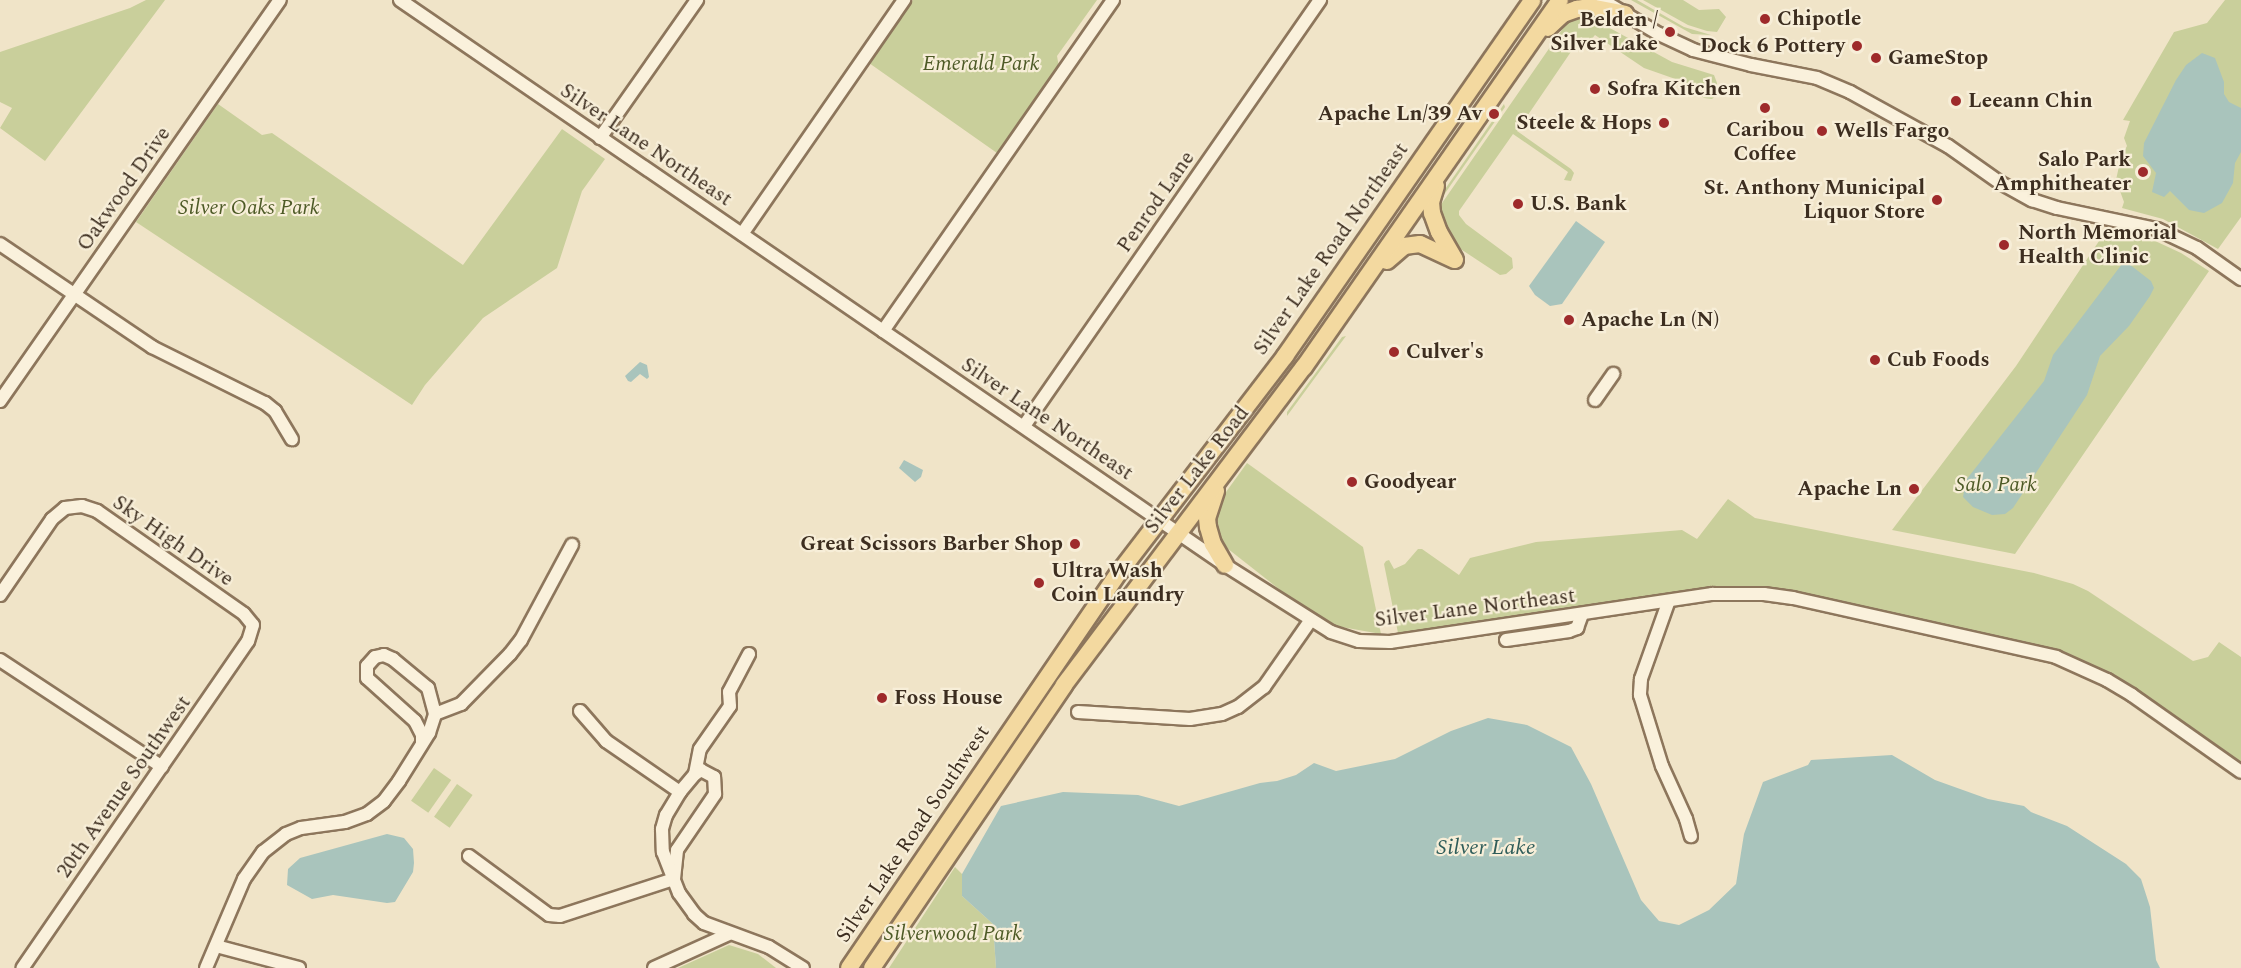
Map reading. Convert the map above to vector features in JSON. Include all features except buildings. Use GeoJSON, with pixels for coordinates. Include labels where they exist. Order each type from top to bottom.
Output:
{"type":"FeatureCollection","features":[{"type":"Feature","properties":{"kind":"main road","name":"Silver Lake Road Northeast"},"geometry":{"type":"LineString","coordinates":[[1160,520],[1284,356],[1532,0]]}},
{"type":"Feature","properties":{"kind":"main road","name":"Silver Lake Road"},"geometry":{"type":"LineString","coordinates":[[872,968],[1036,724],[1177,532],[1304,367],[1560,0]]}},
{"type":"Feature","properties":{"kind":"main road"},"geometry":{"type":"LineString","coordinates":[[1615,0],[1625,14]]}},
{"type":"Feature","properties":{"kind":"main road"},"geometry":{"type":"LineString","coordinates":[[1530,44],[1563,14],[1575,10],[1590,7],[1625,14]]}},
{"type":"Feature","properties":{"kind":"main road"},"geometry":{"type":"LineString","coordinates":[[1363,283],[1404,246],[1420,244],[1455,260],[1439,232],[1432,213],[1431,202],[1440,174]]}},
{"type":"Feature","properties":{"kind":"main road"},"geometry":{"type":"LineString","coordinates":[[1223,474],[1207,518],[1213,544],[1225,565]]}},
{"type":"Feature","properties":{"kind":"main road","name":"Silver Lake Road Southwest"},"geometry":{"type":"LineString","coordinates":[[849,968],[1091,613],[1160,520]]}},
{"type":"Feature","properties":{"kind":"street","name":"Oakwood Drive"},"geometry":{"type":"LineString","coordinates":[[0,401],[280,0]]}},
{"type":"Feature","properties":{"kind":"street","name":"Silver Lane Northeast"},"geometry":{"type":"LineString","coordinates":[[400,0],[1225,565],[1310,621],[1331,632],[1359,641],[1390,642],[1668,603],[1712,594],[1764,594],[2056,657],[2107,680],[2132,695],[2241,772]]}},
{"type":"Feature","properties":{"kind":"street"},"geometry":{"type":"LineString","coordinates":[[600,138],[696,0]]}},
{"type":"Feature","properties":{"kind":"street"},"geometry":{"type":"LineString","coordinates":[[742,234],[904,0]]}},
{"type":"Feature","properties":{"kind":"street"},"geometry":{"type":"LineString","coordinates":[[883,331],[1113,0]]}},
{"type":"Feature","properties":{"kind":"street","name":"Penrod Lane"},"geometry":{"type":"LineString","coordinates":[[1024,426],[1320,0]]}},
{"type":"Feature","properties":{"kind":"street"},"geometry":{"type":"LineString","coordinates":[[1602,0],[1693,50],[1751,66],[1816,78],[1850,92],[1948,146],[2000,182],[2032,200],[2057,208],[2157,229],[2197,248],[2241,279]]}},
{"type":"Feature","properties":{"kind":"street"},"geometry":{"type":"LineString","coordinates":[[0,244],[174,359],[242,389],[265,403],[275,411],[292,439]]}},
{"type":"Feature","properties":{"kind":"street"},"geometry":{"type":"LineString","coordinates":[[1595,400],[1613,374]]}},
{"type":"Feature","properties":{"kind":"street","name":"Sky High Drive"},"geometry":{"type":"LineString","coordinates":[[0,595],[52,519],[65,508],[82,506],[97,511],[244,614],[253,625]]}},
{"type":"Feature","properties":{"kind":"street"},"geometry":{"type":"LineString","coordinates":[[435,714],[461,704],[510,654],[521,640],[572,545]]}},
{"type":"Feature","properties":{"kind":"street"},"geometry":{"type":"LineString","coordinates":[[1668,603],[1641,679],[1640,695],[1662,766],[1686,819],[1691,836]]}},
{"type":"Feature","properties":{"kind":"street"},"geometry":{"type":"LineString","coordinates":[[1506,640],[1569,631],[1577,628],[1582,614]]}},
{"type":"Feature","properties":{"kind":"street"},"geometry":{"type":"LineString","coordinates":[[1078,712],[1190,719],[1222,714],[1245,703],[1264,687],[1310,621]]}},
{"type":"Feature","properties":{"kind":"street","name":"20th Avenue Southwest"},"geometry":{"type":"LineString","coordinates":[[22,968],[248,641],[253,625]]}},
{"type":"Feature","properties":{"kind":"street"},"geometry":{"type":"LineString","coordinates":[[695,774],[700,749],[730,706],[729,692],[748,654]]}},
{"type":"Feature","properties":{"kind":"street"},"geometry":{"type":"LineString","coordinates":[[206,968],[244,879],[263,852],[286,834],[302,828],[345,822],[368,814],[384,801],[429,734],[435,714],[428,688],[393,659],[380,656],[369,662],[366,670],[369,682],[415,721],[422,735],[422,743]]}},
{"type":"Feature","properties":{"kind":"street"},"geometry":{"type":"LineString","coordinates":[[1,664],[162,767]]}},
{"type":"Feature","properties":{"kind":"street"},"geometry":{"type":"LineString","coordinates":[[580,711],[606,741],[680,792]]}},
{"type":"Feature","properties":{"kind":"street"},"geometry":{"type":"LineString","coordinates":[[674,879],[677,850],[715,794],[714,777],[701,770],[680,792],[666,815],[662,829],[663,852],[674,879],[685,903],[704,923],[769,947],[802,968]]}},
{"type":"Feature","properties":{"kind":"street"},"geometry":{"type":"LineString","coordinates":[[469,856],[549,915],[560,916],[674,879]]}},
{"type":"Feature","properties":{"kind":"street"},"geometry":{"type":"LineString","coordinates":[[654,968],[729,934]]}},
{"type":"Feature","properties":{"kind":"street"},"geometry":{"type":"LineString","coordinates":[[216,946],[299,968]]}},
{"type":"Feature","properties":{"kind":"green space"},"geometry":{"type":"Polygon","coordinates":[[[146,0],[165,0],[45,161],[0,128],[12,108],[0,102],[0,52],[130,8],[146,0]]]}},
{"type":"Feature","properties":{"kind":"green space","name":"Emerald Park"},"geometry":{"type":"Polygon","coordinates":[[[913,0],[1097,0],[1057,56],[1059,67],[997,153],[869,63],[913,0]]]}},
{"type":"Feature","properties":{"kind":"green space"},"geometry":{"type":"Polygon","coordinates":[[[1631,0],[1637,0],[1684,27],[1711,35],[1692,34],[1631,0]]]}},
{"type":"Feature","properties":{"kind":"green space"},"geometry":{"type":"Polygon","coordinates":[[[1643,0],[1683,0],[1699,10],[1719,9],[1726,17],[1717,32],[1707,31],[1688,25],[1643,0]]]}},
{"type":"Feature","properties":{"kind":"green space"},"geometry":{"type":"Polygon","coordinates":[[[2225,0],[2241,0],[2241,217],[2218,249],[2163,219],[2122,208],[2124,202],[2116,180],[2121,157],[2127,146],[2124,138],[2130,121],[2123,120],[2174,32],[2207,23],[2225,0]]]}},
{"type":"Feature","properties":{"kind":"green space"},"geometry":{"type":"Polygon","coordinates":[[[1586,15],[1672,62],[1714,75],[1717,94],[1712,99],[1704,98],[1700,95],[1701,88],[1644,68],[1595,35],[1589,42],[1581,37],[1517,131],[1571,169],[1574,173],[1571,181],[1564,180],[1568,172],[1513,134],[1459,211],[1459,215],[1466,224],[1512,258],[1513,268],[1506,274],[1500,275],[1450,242],[1436,208],[1440,206],[1566,24],[1571,19],[1586,15]]]}},
{"type":"Feature","properties":{"kind":"green space","name":"Silver Oaks Park"},"geometry":{"type":"Polygon","coordinates":[[[218,104],[262,135],[272,133],[463,265],[562,129],[605,159],[582,191],[557,268],[483,318],[425,385],[412,405],[136,222],[218,104]]]}},
{"type":"Feature","properties":{"kind":"green space"},"geometry":{"type":"Polygon","coordinates":[[[1504,104],[1505,107],[1439,202],[1441,195],[1504,104]]]}},
{"type":"Feature","properties":{"kind":"green space","name":"Salo Park"},"geometry":{"type":"Polygon","coordinates":[[[2107,229],[2153,240],[2181,253],[2209,271],[2015,554],[1892,530],[2016,366],[2107,229]]]}},
{"type":"Feature","properties":{"kind":"green space"},"geometry":{"type":"Polygon","coordinates":[[[1346,336],[1287,416],[1287,412],[1342,337],[1346,336]]]}},
{"type":"Feature","properties":{"kind":"green space"},"geometry":{"type":"Polygon","coordinates":[[[1247,463],[1363,547],[1381,634],[1336,626],[1320,617],[1298,604],[1218,541],[1213,510],[1247,463]]]}},
{"type":"Feature","properties":{"kind":"green space"},"geometry":{"type":"Polygon","coordinates":[[[1728,499],[1755,518],[2034,573],[2073,584],[2088,591],[2193,661],[2208,657],[2219,642],[2241,657],[2241,764],[2125,685],[2079,660],[2040,648],[1719,590],[1398,633],[1384,564],[1386,561],[1389,560],[1394,569],[1405,564],[1418,549],[1422,549],[1459,575],[1470,558],[1536,542],[1682,530],[1697,539],[1728,499]]]}},
{"type":"Feature","properties":{"kind":"green space"},"geometry":{"type":"Polygon","coordinates":[[[434,768],[451,780],[428,813],[411,801],[434,768]]]}},
{"type":"Feature","properties":{"kind":"green space"},"geometry":{"type":"Polygon","coordinates":[[[457,784],[473,795],[450,828],[434,817],[457,784]]]}},
{"type":"Feature","properties":{"kind":"green space","name":"Silverwood Park"},"geometry":{"type":"Polygon","coordinates":[[[955,867],[962,874],[962,896],[993,924],[996,968],[889,968],[955,867]]]}},
{"type":"Feature","properties":{"kind":"green space"},"geometry":{"type":"Polygon","coordinates":[[[729,945],[758,954],[776,968],[678,968],[729,945]]]}},
{"type":"Feature","properties":{"kind":"water"},"geometry":{"type":"Polygon","coordinates":[[[2202,53],[2215,58],[2224,82],[2224,94],[2229,102],[2241,108],[2241,152],[2235,163],[2233,183],[2222,203],[2204,213],[2189,210],[2170,191],[2164,197],[2152,192],[2156,173],[2143,156],[2144,143],[2176,80],[2186,65],[2202,53]]]}},
{"type":"Feature","properties":{"kind":"water"},"geometry":{"type":"Polygon","coordinates":[[[1576,221],[1605,242],[1562,304],[1550,306],[1535,295],[1529,286],[1576,221]]]}},
{"type":"Feature","properties":{"kind":"water"},"geometry":{"type":"Polygon","coordinates":[[[2122,264],[2129,264],[2151,281],[2154,288],[2150,296],[2129,326],[2100,356],[2087,395],[2013,508],[2005,514],[1992,515],[1973,507],[1963,497],[1966,480],[2044,381],[2053,355],[2122,264]]]}},
{"type":"Feature","properties":{"kind":"water"},"geometry":{"type":"Polygon","coordinates":[[[640,362],[647,365],[649,377],[647,379],[640,374],[631,382],[628,381],[625,376],[640,362]]]}},
{"type":"Feature","properties":{"kind":"water"},"geometry":{"type":"Polygon","coordinates":[[[904,460],[923,470],[921,477],[915,482],[899,468],[904,460]]]}},
{"type":"Feature","properties":{"kind":"water","name":"Silver Lake"},"geometry":{"type":"Polygon","coordinates":[[[1488,718],[1527,725],[1571,747],[1591,784],[1641,900],[1659,921],[1679,925],[1709,910],[1736,884],[1744,834],[1763,782],[1808,765],[1811,760],[1892,755],[1935,780],[1988,799],[2024,806],[2031,812],[2067,826],[2126,864],[2141,879],[2150,907],[2156,960],[2160,968],[996,968],[993,924],[962,896],[962,874],[1001,806],[1063,792],[1138,795],[1179,806],[1296,775],[1314,763],[1336,771],[1395,759],[1451,731],[1488,718]]]}},
{"type":"Feature","properties":{"kind":"water"},"geometry":{"type":"Polygon","coordinates":[[[387,834],[404,838],[413,849],[413,872],[395,902],[387,903],[333,895],[312,899],[287,885],[288,869],[300,858],[387,834]]]}},
{"type":"Feature","properties":{"kind":"place","name":"Chipotle"},"geometry":{"type":"Point","coordinates":[1765,19]}},
{"type":"Feature","properties":{"kind":"place","name":"Belden / Silver Lake"},"geometry":{"type":"Point","coordinates":[1670,32]}},
{"type":"Feature","properties":{"kind":"place","name":"Dock 6 Pottery"},"geometry":{"type":"Point","coordinates":[1857,46]}},
{"type":"Feature","properties":{"kind":"place","name":"GameStop"},"geometry":{"type":"Point","coordinates":[1876,58]}},
{"type":"Feature","properties":{"kind":"place","name":"Sofra Kitchen"},"geometry":{"type":"Point","coordinates":[1595,89]}},
{"type":"Feature","properties":{"kind":"place","name":"Leeann Chin"},"geometry":{"type":"Point","coordinates":[1956,101]}},
{"type":"Feature","properties":{"kind":"place","name":"Caribou Coffee"},"geometry":{"type":"Point","coordinates":[1765,108]}},
{"type":"Feature","properties":{"kind":"place","name":"Apache Ln/39 Av"},"geometry":{"type":"Point","coordinates":[1494,114]}},
{"type":"Feature","properties":{"kind":"place","name":"Steele & Hops"},"geometry":{"type":"Point","coordinates":[1664,123]}},
{"type":"Feature","properties":{"kind":"place","name":"Wells Fargo"},"geometry":{"type":"Point","coordinates":[1822,131]}},
{"type":"Feature","properties":{"kind":"place","name":"Salo Park Amphitheater"},"geometry":{"type":"Point","coordinates":[2143,172]}},
{"type":"Feature","properties":{"kind":"place","name":"St. Anthony Municipal Liquor Store"},"geometry":{"type":"Point","coordinates":[1937,200]}},
{"type":"Feature","properties":{"kind":"place","name":"U.S. Bank"},"geometry":{"type":"Point","coordinates":[1518,204]}},
{"type":"Feature","properties":{"kind":"place","name":"North Memorial Health Clinic"},"geometry":{"type":"Point","coordinates":[2004,245]}},
{"type":"Feature","properties":{"kind":"place","name":"Apache Ln (N)"},"geometry":{"type":"Point","coordinates":[1569,320]}},
{"type":"Feature","properties":{"kind":"place","name":"Culver's"},"geometry":{"type":"Point","coordinates":[1394,352]}},
{"type":"Feature","properties":{"kind":"place","name":"Cub Foods"},"geometry":{"type":"Point","coordinates":[1875,360]}},
{"type":"Feature","properties":{"kind":"place","name":"Goodyear"},"geometry":{"type":"Point","coordinates":[1352,482]}},
{"type":"Feature","properties":{"kind":"place","name":"Apache Ln"},"geometry":{"type":"Point","coordinates":[1914,489]}},
{"type":"Feature","properties":{"kind":"place","name":"Great Scissors Barber Shop"},"geometry":{"type":"Point","coordinates":[1075,544]}},
{"type":"Feature","properties":{"kind":"place","name":"Ultra Wash Coin Laundry"},"geometry":{"type":"Point","coordinates":[1039,583]}},
{"type":"Feature","properties":{"kind":"place","name":"Foss House"},"geometry":{"type":"Point","coordinates":[882,698]}}]}
